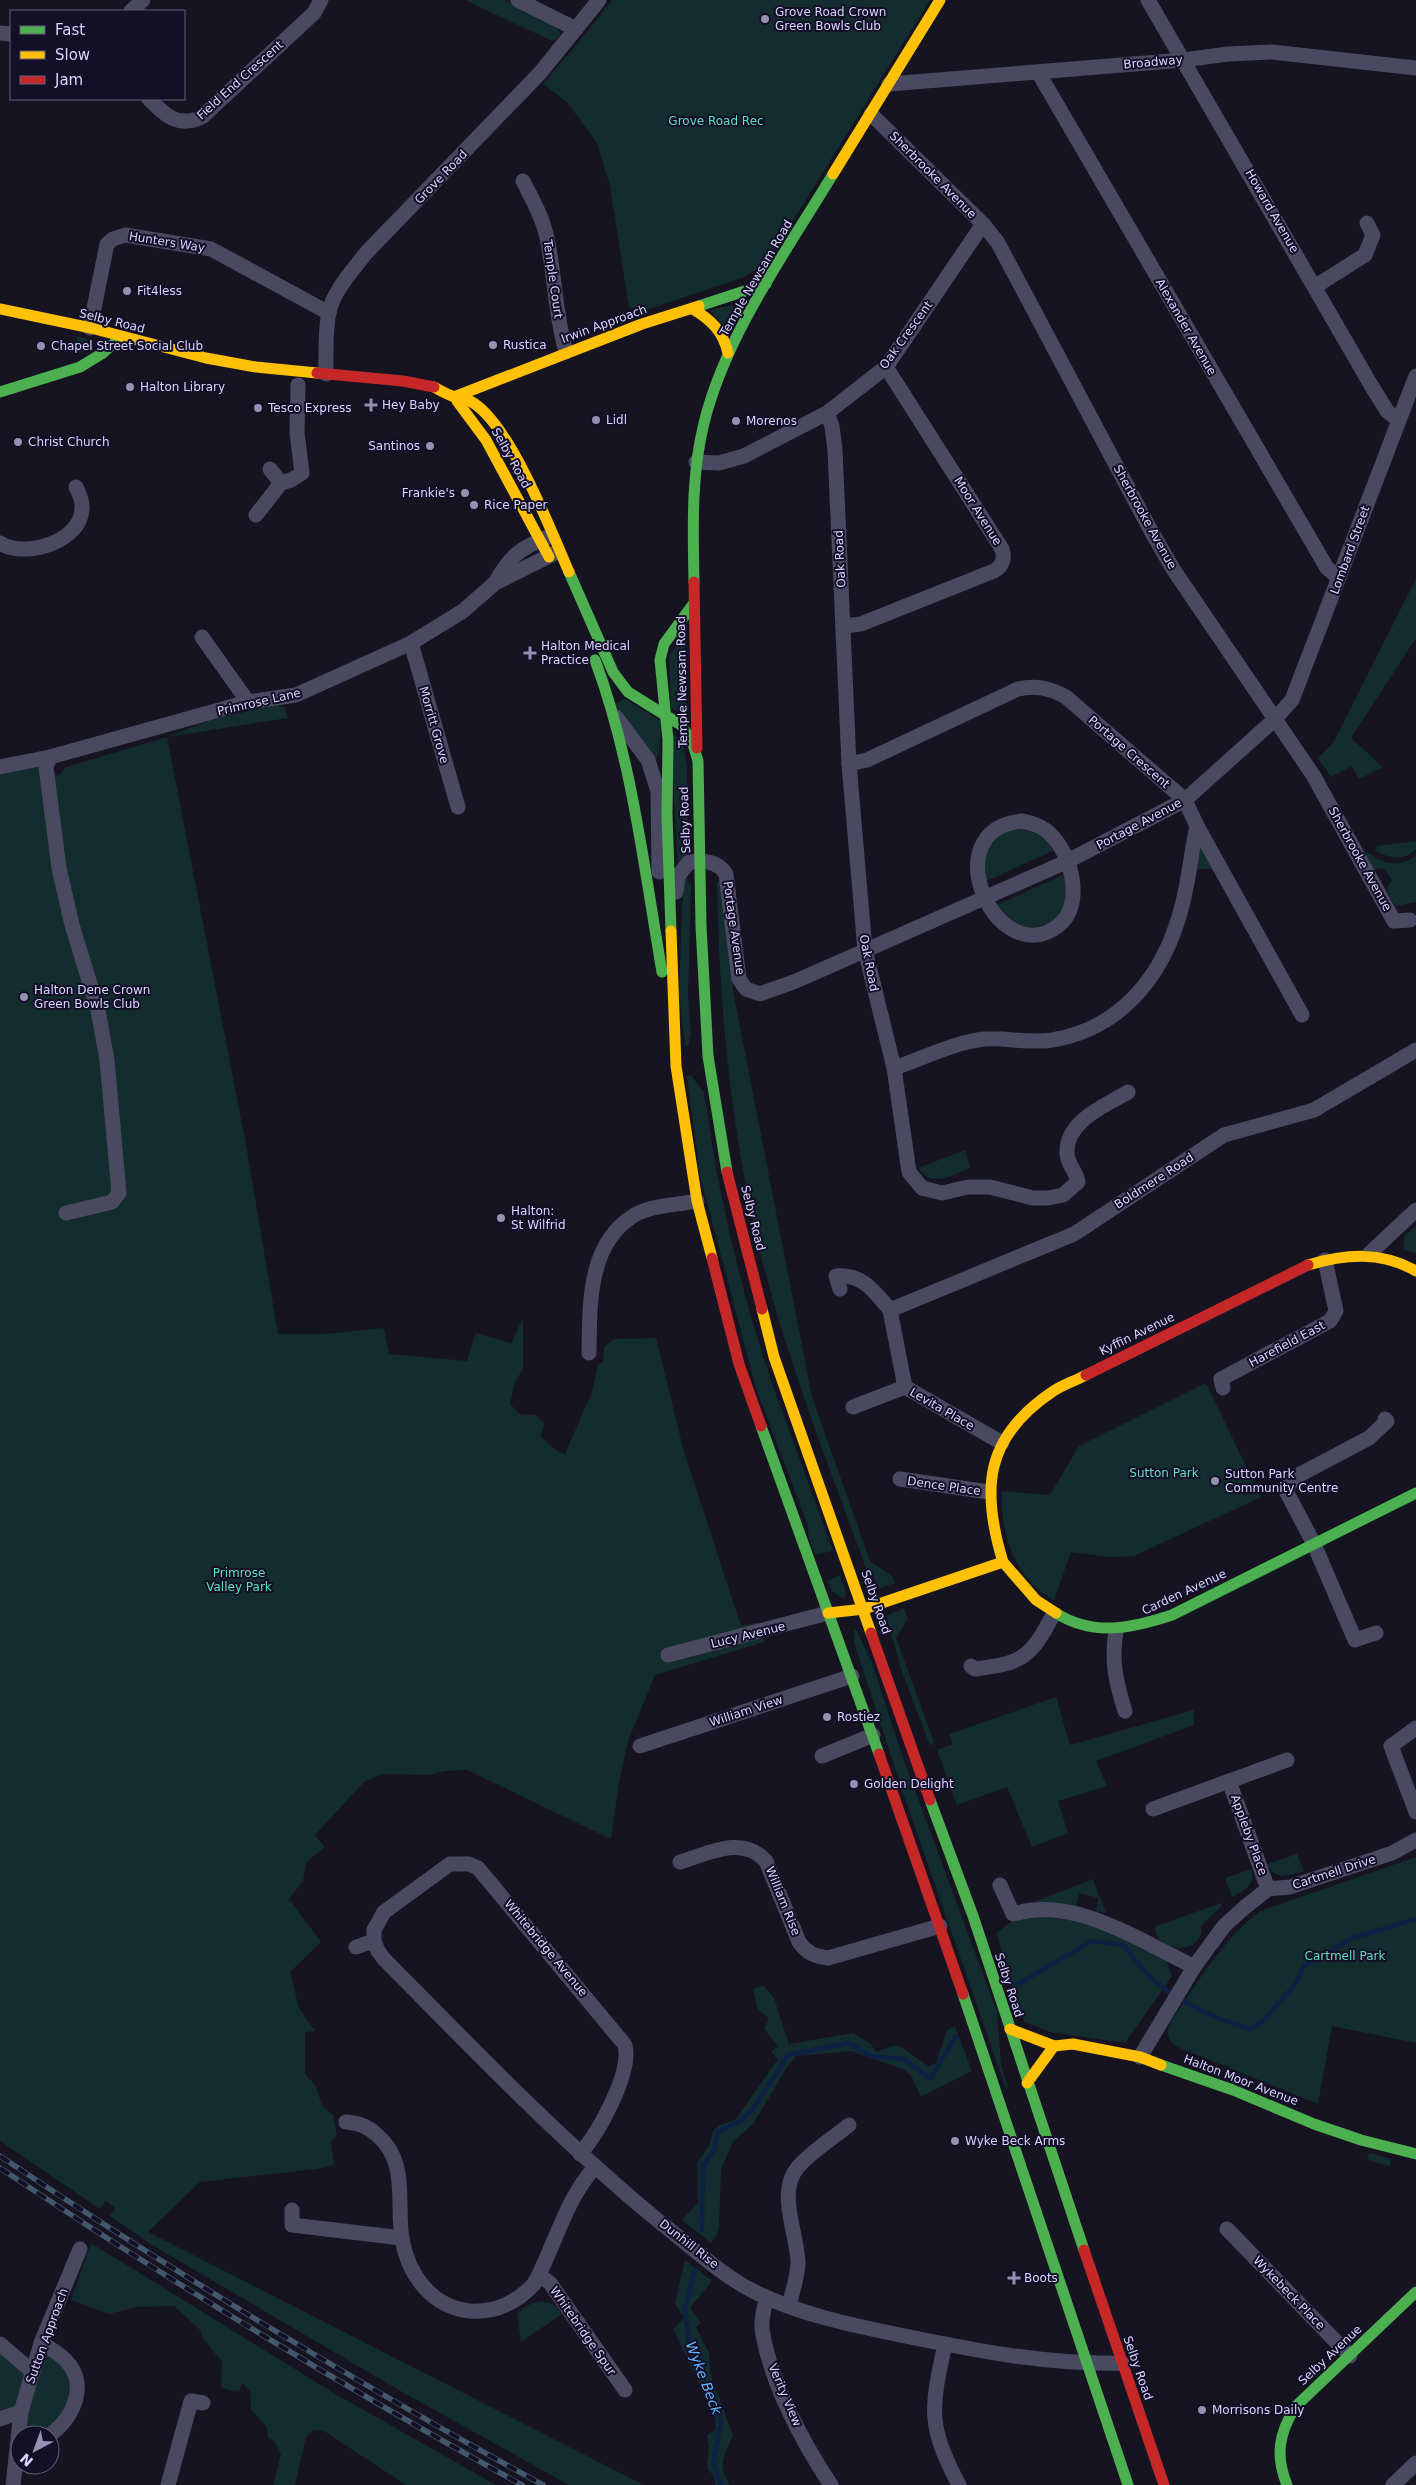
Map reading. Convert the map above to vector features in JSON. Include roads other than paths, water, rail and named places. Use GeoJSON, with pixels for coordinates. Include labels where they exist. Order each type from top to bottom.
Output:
{"type":"FeatureCollection","features":[{"type":"Feature","properties":{"kind":"main road","name":"Temple Newsam Road"},"geometry":{"type":"LineString","coordinates":[[698,761],[692,508],[696,462],[703,425],[713,390],[728,353],[766,284],[940,0]]}},
{"type":"Feature","properties":{"kind":"main road","name":"Irwin Approach"},"geometry":{"type":"LineString","coordinates":[[454,397],[642,324],[766,284]]}},
{"type":"Feature","properties":{"kind":"main road","name":"Selby Road"},"geometry":{"type":"LineString","coordinates":[[0,309],[90,328],[239,364],[402,381],[433,387],[454,397],[469,400],[496,425],[532,488],[547,537]]}},
{"type":"Feature","properties":{"kind":"main road"},"geometry":{"type":"LineString","coordinates":[[693,309],[717,324],[726,342],[728,353]]}},
{"type":"Feature","properties":{"kind":"main road"},"geometry":{"type":"LineString","coordinates":[[0,392],[80,367],[103,354],[121,337]]}},
{"type":"Feature","properties":{"kind":"main road","name":"Selby Road"},"geometry":{"type":"LineString","coordinates":[[454,397],[481,432],[547,537],[612,672],[628,692],[664,714],[688,732],[698,761],[701,926],[708,1056],[729,1182],[774,1357],[942,1834],[973,1916],[1027,2082],[1164,2485]]}},
{"type":"Feature","properties":{"kind":"main road","name":"Selby Road"},"geometry":{"type":"LineString","coordinates":[[555,553],[608,695],[612,712],[633,806],[676,1056],[697,1201],[739,1364],[940,1926],[1128,2485]]}},
{"type":"Feature","properties":{"kind":"main road","name":"Temple Newsam Road"},"geometry":{"type":"LineString","coordinates":[[664,714],[661,651],[694,603]]}},
{"type":"Feature","properties":{"kind":"main road","name":"Selby Road"},"geometry":{"type":"LineString","coordinates":[[664,714],[668,740],[667,816],[676,1056]]}},
{"type":"Feature","properties":{"kind":"main road","name":"Kyffin Avenue"},"geometry":{"type":"LineString","coordinates":[[1003,1562],[994,1538],[988,1492],[993,1467],[1002,1443],[1014,1425],[1029,1409],[1052,1392],[1303,1267],[1326,1260],[1368,1254],[1391,1260],[1416,1271]]}},
{"type":"Feature","properties":{"kind":"main road","name":"Carden Avenue"},"geometry":{"type":"LineString","coordinates":[[1003,1562],[1018,1584],[1053,1615],[1085,1627],[1116,1631],[1145,1626],[1176,1613],[1314,1542],[1416,1493]]}},
{"type":"Feature","properties":{"kind":"main road"},"geometry":{"type":"LineString","coordinates":[[828,1613],[864,1609],[1003,1562]]}},
{"type":"Feature","properties":{"kind":"main road","name":"Halton Moor Avenue"},"geometry":{"type":"LineString","coordinates":[[1010,2030],[1054,2046],[1074,2044],[1140,2057],[1233,2090],[1314,2124],[1361,2140],[1416,2154]]}},
{"type":"Feature","properties":{"kind":"main road"},"geometry":{"type":"LineString","coordinates":[[1027,2082],[1054,2046]]}},
{"type":"Feature","properties":{"kind":"main road","name":"Selby Avenue"},"geometry":{"type":"LineString","coordinates":[[1287,2485],[1280,2469],[1278,2447],[1283,2426],[1295,2407],[1416,2292]]}},
{"type":"Feature","properties":{"kind":"street"},"geometry":{"type":"LineString","coordinates":[[132,10],[143,0]]}},
{"type":"Feature","properties":{"kind":"street","name":"Field End Crescent"},"geometry":{"type":"LineString","coordinates":[[151,100],[165,115],[174,120],[183,122],[202,117],[314,13],[321,0]]}},
{"type":"Feature","properties":{"kind":"street"},"geometry":{"type":"LineString","coordinates":[[518,0],[576,29]]}},
{"type":"Feature","properties":{"kind":"street","name":"Grove Road"},"geometry":{"type":"LineString","coordinates":[[326,374],[329,313],[339,291],[366,253],[540,73],[599,0]]}},
{"type":"Feature","properties":{"kind":"street","name":"Howard Avenue"},"geometry":{"type":"LineString","coordinates":[[1148,0],[1387,411],[1398,420]]}},
{"type":"Feature","properties":{"kind":"street","name":"Broadway"},"geometry":{"type":"LineString","coordinates":[[889,84],[1183,60],[1228,54],[1272,52],[1416,68]]}},
{"type":"Feature","properties":{"kind":"street","name":"Alexander Avenue"},"geometry":{"type":"LineString","coordinates":[[1038,72],[1327,568],[1339,578]]}},
{"type":"Feature","properties":{"kind":"street","name":"Sherbrooke Avenue"},"geometry":{"type":"LineString","coordinates":[[871,114],[983,224],[998,243],[1173,569],[1313,775],[1394,921],[1410,920]]}},
{"type":"Feature","properties":{"kind":"street","name":"Temple Court"},"geometry":{"type":"LineString","coordinates":[[523,181],[536,206],[547,236],[561,334],[566,352]]}},
{"type":"Feature","properties":{"kind":"street"},"geometry":{"type":"LineString","coordinates":[[1316,286],[1365,255],[1373,236],[1367,223]]}},
{"type":"Feature","properties":{"kind":"street","name":"Oak Crescent"},"geometry":{"type":"LineString","coordinates":[[696,462],[719,463],[734,460],[827,413],[886,366],[983,224]]}},
{"type":"Feature","properties":{"kind":"street","name":"Hunters Way"},"geometry":{"type":"LineString","coordinates":[[90,328],[107,244],[125,235],[211,249],[329,313]]}},
{"type":"Feature","properties":{"kind":"street","name":"Moor Avenue"},"geometry":{"type":"LineString","coordinates":[[843,626],[861,624],[985,574],[998,568],[1004,559],[1002,549],[886,366]]}},
{"type":"Feature","properties":{"kind":"street","name":"Lombard Street"},"geometry":{"type":"LineString","coordinates":[[1274,720],[1288,707],[1296,692],[1416,376]]}},
{"type":"Feature","properties":{"kind":"street"},"geometry":{"type":"LineString","coordinates":[[256,515],[281,483],[291,480],[302,473],[297,433],[298,385]]}},
{"type":"Feature","properties":{"kind":"street","name":"Oak Road"},"geometry":{"type":"LineString","coordinates":[[827,413],[832,426],[835,450],[849,764],[865,950],[894,1068],[909,1172],[922,1188],[931,1192],[942,1193],[968,1187],[990,1187],[1033,1198],[1063,1195],[1078,1182],[1077,1175],[1070,1168],[1067,1153],[1069,1135],[1082,1121],[1134,1092]]}},
{"type":"Feature","properties":{"kind":"street"},"geometry":{"type":"LineString","coordinates":[[270,469],[281,483]]}},
{"type":"Feature","properties":{"kind":"street"},"geometry":{"type":"LineString","coordinates":[[0,543],[14,549],[33,549],[50,545],[71,532],[79,522],[82,510],[76,487]]}},
{"type":"Feature","properties":{"kind":"street","name":"Primrose Lane"},"geometry":{"type":"LineString","coordinates":[[495,584],[505,565],[516,553],[547,537]]}},
{"type":"Feature","properties":{"kind":"street","name":"Primrose Lane"},"geometry":{"type":"LineString","coordinates":[[0,767],[50,758],[248,702],[296,694],[411,643],[463,611],[495,584],[555,553]]}},
{"type":"Feature","properties":{"kind":"street"},"geometry":{"type":"LineString","coordinates":[[202,637],[248,702]]}},
{"type":"Feature","properties":{"kind":"street","name":"Morritt Grove"},"geometry":{"type":"LineString","coordinates":[[411,643],[458,807]]}},
{"type":"Feature","properties":{"kind":"street","name":"Portage Crescent"},"geometry":{"type":"LineString","coordinates":[[849,764],[867,760],[1018,689],[1048,688],[1066,697],[1185,800],[1197,826],[1302,1015]]}},
{"type":"Feature","properties":{"kind":"street"},"geometry":{"type":"LineString","coordinates":[[608,695],[628,692]]}},
{"type":"Feature","properties":{"kind":"street"},"geometry":{"type":"LineString","coordinates":[[612,712],[648,760],[658,791],[657,843],[663,936],[674,1013]]}},
{"type":"Feature","properties":{"kind":"street","name":"Portage Avenue"},"geometry":{"type":"LineString","coordinates":[[700,860],[722,868],[726,874],[739,979],[752,993],[760,994],[796,981],[1066,862],[1185,800],[1274,720]]}},
{"type":"Feature","properties":{"kind":"street"},"geometry":{"type":"LineString","coordinates":[[655,783],[668,740]]}},
{"type":"Feature","properties":{"kind":"street"},"geometry":{"type":"LineString","coordinates":[[50,758],[46,767],[59,868],[72,925],[98,1010],[107,1060],[119,1193],[112,1202],[66,1213]]}},
{"type":"Feature","properties":{"kind":"street"},"geometry":{"type":"LineString","coordinates":[[1022,821],[1044,829],[1053,837],[1073,880],[1074,903],[1062,922],[1053,930],[1031,935],[1009,928],[996,916],[984,898],[978,866],[979,854],[983,843],[999,827],[1022,821]]}},
{"type":"Feature","properties":{"kind":"street"},"geometry":{"type":"LineString","coordinates":[[894,1068],[982,1040],[1034,1042],[1070,1036],[1098,1025],[1124,1008],[1152,978],[1172,936],[1181,909],[1197,826]]}},
{"type":"Feature","properties":{"kind":"street"},"geometry":{"type":"LineString","coordinates":[[672,932],[678,876],[689,862],[700,860]]}},
{"type":"Feature","properties":{"kind":"street","name":"Boldmere Road"},"geometry":{"type":"LineString","coordinates":[[890,1310],[1074,1234],[1224,1135],[1314,1110],[1416,1050]]}},
{"type":"Feature","properties":{"kind":"street"},"geometry":{"type":"LineString","coordinates":[[589,1353],[590,1295],[598,1260],[614,1233],[634,1215],[697,1201]]}},
{"type":"Feature","properties":{"kind":"street"},"geometry":{"type":"LineString","coordinates":[[1368,1254],[1416,1210]]}},
{"type":"Feature","properties":{"kind":"street","name":"Harefield East"},"geometry":{"type":"LineString","coordinates":[[1223,1388],[1221,1379],[1330,1321],[1336,1311],[1326,1260]]}},
{"type":"Feature","properties":{"kind":"street"},"geometry":{"type":"LineString","coordinates":[[840,1288],[836,1276],[851,1275],[872,1288],[890,1310],[905,1387]]}},
{"type":"Feature","properties":{"kind":"street","name":"Levita Place"},"geometry":{"type":"LineString","coordinates":[[853,1407],[905,1387],[1002,1443]]}},
{"type":"Feature","properties":{"kind":"street"},"geometry":{"type":"LineString","coordinates":[[1376,1633],[1355,1640],[1314,1542],[1286,1489],[1297,1476],[1369,1438],[1386,1421],[1385,1419]]}},
{"type":"Feature","properties":{"kind":"street","name":"Dence Place"},"geometry":{"type":"LineString","coordinates":[[900,1479],[988,1492]]}},
{"type":"Feature","properties":{"kind":"street","name":"Lucy Avenue"},"geometry":{"type":"LineString","coordinates":[[668,1655],[828,1613]]}},
{"type":"Feature","properties":{"kind":"street"},"geometry":{"type":"LineString","coordinates":[[972,1666],[975,1669],[1004,1666],[1026,1655],[1039,1642],[1053,1615]]}},
{"type":"Feature","properties":{"kind":"street"},"geometry":{"type":"LineString","coordinates":[[1116,1631],[1110,1684],[1125,1711]]}},
{"type":"Feature","properties":{"kind":"street","name":"William View"},"geometry":{"type":"LineString","coordinates":[[640,1746],[852,1676]]}},
{"type":"Feature","properties":{"kind":"street"},"geometry":{"type":"LineString","coordinates":[[1416,1728],[1389,1743],[1416,1812]]}},
{"type":"Feature","properties":{"kind":"street"},"geometry":{"type":"LineString","coordinates":[[822,1756],[873,1735]]}},
{"type":"Feature","properties":{"kind":"street","name":"Appleby Place"},"geometry":{"type":"LineString","coordinates":[[1153,1809],[1287,1760]]}},
{"type":"Feature","properties":{"kind":"street","name":"Appleby Place"},"geometry":{"type":"LineString","coordinates":[[1229,1781],[1268,1889]]}},
{"type":"Feature","properties":{"kind":"street","name":"Cartmell Drive"},"geometry":{"type":"LineString","coordinates":[[1268,1889],[1290,1887],[1392,1853],[1416,1840]]}},
{"type":"Feature","properties":{"kind":"street","name":"William Rise"},"geometry":{"type":"LineString","coordinates":[[680,1862],[737,1846],[748,1847],[759,1852],[766,1861],[799,1942],[806,1951],[816,1957],[828,1958],[940,1926]]}},
{"type":"Feature","properties":{"kind":"street","name":"Whitebridge Avenue"},"geometry":{"type":"LineString","coordinates":[[374,1941],[377,1921],[384,1912],[450,1864],[469,1864],[478,1868],[626,2045],[626,2065],[600,2127],[580,2154]]}},
{"type":"Feature","properties":{"kind":"street"},"geometry":{"type":"LineString","coordinates":[[1000,1886],[1013,1914],[1025,1910],[1058,1910],[1087,1916],[1118,1927],[1194,1968]]}},
{"type":"Feature","properties":{"kind":"street"},"geometry":{"type":"LineString","coordinates":[[1140,2057],[1194,1968],[1224,1926],[1268,1889]]}},
{"type":"Feature","properties":{"kind":"street"},"geometry":{"type":"LineString","coordinates":[[356,1947],[374,1941]]}},
{"type":"Feature","properties":{"kind":"street","name":"Dunhill Rise"},"geometry":{"type":"LineString","coordinates":[[374,1941],[384,1959],[580,2154],[716,2265],[750,2290],[767,2298],[863,2327],[945,2344],[1040,2360],[1087,2364],[1122,2363]]}},
{"type":"Feature","properties":{"kind":"street"},"geometry":{"type":"LineString","coordinates":[[346,2122],[358,2123],[368,2128],[381,2139],[393,2155],[400,2175],[402,2238],[406,2256],[417,2279],[434,2297],[456,2308],[480,2311],[504,2306],[526,2293],[539,2275],[574,2196],[583,2180],[595,2167]]}},
{"type":"Feature","properties":{"kind":"street"},"geometry":{"type":"LineString","coordinates":[[789,2305],[796,2280],[798,2263],[789,2197],[791,2181],[798,2166],[849,2125]]}},
{"type":"Feature","properties":{"kind":"street"},"geometry":{"type":"LineString","coordinates":[[292,2210],[292,2225],[402,2238]]}},
{"type":"Feature","properties":{"kind":"street","name":"Wykebeck Place"},"geometry":{"type":"LineString","coordinates":[[1227,2229],[1350,2356]]}},
{"type":"Feature","properties":{"kind":"street","name":"Sutton Approach"},"geometry":{"type":"LineString","coordinates":[[20,2425],[21,2412],[42,2343],[80,2249]]}},
{"type":"Feature","properties":{"kind":"street","name":"Whitebridge Spur"},"geometry":{"type":"LineString","coordinates":[[539,2275],[550,2283],[625,2390]]}},
{"type":"Feature","properties":{"kind":"street","name":"Verity View"},"geometry":{"type":"LineString","coordinates":[[767,2298],[762,2322],[763,2336],[770,2360],[781,2391],[798,2427],[817,2465],[831,2485]]}},
{"type":"Feature","properties":{"kind":"street"},"geometry":{"type":"LineString","coordinates":[[42,2343],[63,2357],[77,2379],[76,2402],[60,2428]]}},
{"type":"Feature","properties":{"kind":"street"},"geometry":{"type":"LineString","coordinates":[[0,2344],[33,2372]]}},
{"type":"Feature","properties":{"kind":"street"},"geometry":{"type":"LineString","coordinates":[[945,2344],[933,2399],[934,2423],[947,2463],[959,2485]]}},
{"type":"Feature","properties":{"kind":"street"},"geometry":{"type":"LineString","coordinates":[[168,2485],[191,2401],[203,2403]]}},
{"type":"Feature","properties":{"kind":"street"},"geometry":{"type":"LineString","coordinates":[[0,2419],[21,2412]]}},
{"type":"Feature","properties":{"kind":"street"},"geometry":{"type":"LineString","coordinates":[[1393,2485],[1416,2463]]}},
{"type":"Feature","properties":{"kind":"waterway","name":"Wyke Beck"},"geometry":{"type":"LineString","coordinates":[[1018,1984],[1092,1941],[1123,1945],[1148,1975],[1167,1991],[1225,2021],[1250,2029],[1264,2020],[1294,1986],[1304,1966],[1353,1938],[1416,1919]]}},
{"type":"Feature","properties":{"kind":"waterway","name":"Wyke Beck"},"geometry":{"type":"LineString","coordinates":[[702,2230],[703,2166],[714,2150],[718,2132],[742,2120],[753,2109],[788,2055],[849,2043],[870,2056],[904,2059],[930,2079],[956,2036]]}},
{"type":"Feature","properties":{"kind":"waterway","name":"Wyke Beck"},"geometry":{"type":"LineString","coordinates":[[695,2269],[685,2309],[689,2343],[721,2422],[713,2463],[721,2485]]}},
{"type":"Feature","properties":{"kind":"railway"},"geometry":{"type":"LineString","coordinates":[[0,2156],[133,2243],[268,2327],[404,2407],[543,2485]]}},
{"type":"Feature","properties":{"kind":"railway"},"geometry":{"type":"LineString","coordinates":[[0,2168],[192,2292],[389,2410],[522,2485]]}},
{"type":"Feature","properties":{"kind":"place","name":"Grove Road Crown Green Bowls Club"},"geometry":{"type":"Point","coordinates":[765,19]}},
{"type":"Feature","properties":{"kind":"place","name":"Fit4less"},"geometry":{"type":"Point","coordinates":[127,291]}},
{"type":"Feature","properties":{"kind":"place","name":"Rustica"},"geometry":{"type":"Point","coordinates":[493,345]}},
{"type":"Feature","properties":{"kind":"place","name":"Chapel Street Social Club"},"geometry":{"type":"Point","coordinates":[41,346]}},
{"type":"Feature","properties":{"kind":"place","name":"Halton Library"},"geometry":{"type":"Point","coordinates":[130,387]}},
{"type":"Feature","properties":{"kind":"place","name":"Hey Baby"},"geometry":{"type":"Point","coordinates":[371,405]}},
{"type":"Feature","properties":{"kind":"place","name":"Tesco Express"},"geometry":{"type":"Point","coordinates":[258,408]}},
{"type":"Feature","properties":{"kind":"place","name":"Lidl"},"geometry":{"type":"Point","coordinates":[596,420]}},
{"type":"Feature","properties":{"kind":"place","name":"Morenos"},"geometry":{"type":"Point","coordinates":[736,421]}},
{"type":"Feature","properties":{"kind":"place","name":"Christ Church"},"geometry":{"type":"Point","coordinates":[18,442]}},
{"type":"Feature","properties":{"kind":"place","name":"Santinos"},"geometry":{"type":"Point","coordinates":[430,446]}},
{"type":"Feature","properties":{"kind":"place","name":"Frankie's"},"geometry":{"type":"Point","coordinates":[465,493]}},
{"type":"Feature","properties":{"kind":"place","name":"Rice Paper"},"geometry":{"type":"Point","coordinates":[474,505]}},
{"type":"Feature","properties":{"kind":"place","name":"Halton Medical Practice"},"geometry":{"type":"Point","coordinates":[530,653]}},
{"type":"Feature","properties":{"kind":"place","name":"Halton Dene Crown Green Bowls Club"},"geometry":{"type":"Point","coordinates":[24,997]}},
{"type":"Feature","properties":{"kind":"place","name":"Halton: St Wilfrid"},"geometry":{"type":"Point","coordinates":[501,1218]}},
{"type":"Feature","properties":{"kind":"place","name":"Sutton Park Community Centre"},"geometry":{"type":"Point","coordinates":[1215,1481]}},
{"type":"Feature","properties":{"kind":"place","name":"Rostiez"},"geometry":{"type":"Point","coordinates":[827,1717]}},
{"type":"Feature","properties":{"kind":"place","name":"Golden Delight"},"geometry":{"type":"Point","coordinates":[854,1784]}},
{"type":"Feature","properties":{"kind":"place","name":"Wyke Beck Arms"},"geometry":{"type":"Point","coordinates":[955,2141]}},
{"type":"Feature","properties":{"kind":"place","name":"Boots"},"geometry":{"type":"Point","coordinates":[1014,2278]}},
{"type":"Feature","properties":{"kind":"place","name":"Morrisons Daily"},"geometry":{"type":"Point","coordinates":[1202,2410]}},
{"type":"Feature","properties":{"kind":"park label","name":"Grove Road Rec"},"geometry":{"type":"Point","coordinates":[716,121]}},
{"type":"Feature","properties":{"kind":"park label","name":"Sutton Park"},"geometry":{"type":"Point","coordinates":[1164,1473]}},
{"type":"Feature","properties":{"kind":"park label","name":"Primrose Valley Park"},"geometry":{"type":"Point","coordinates":[239,1580]}},
{"type":"Feature","properties":{"kind":"park label","name":"Cartmell Park"},"geometry":{"type":"Point","coordinates":[1345,1956]}}]}
